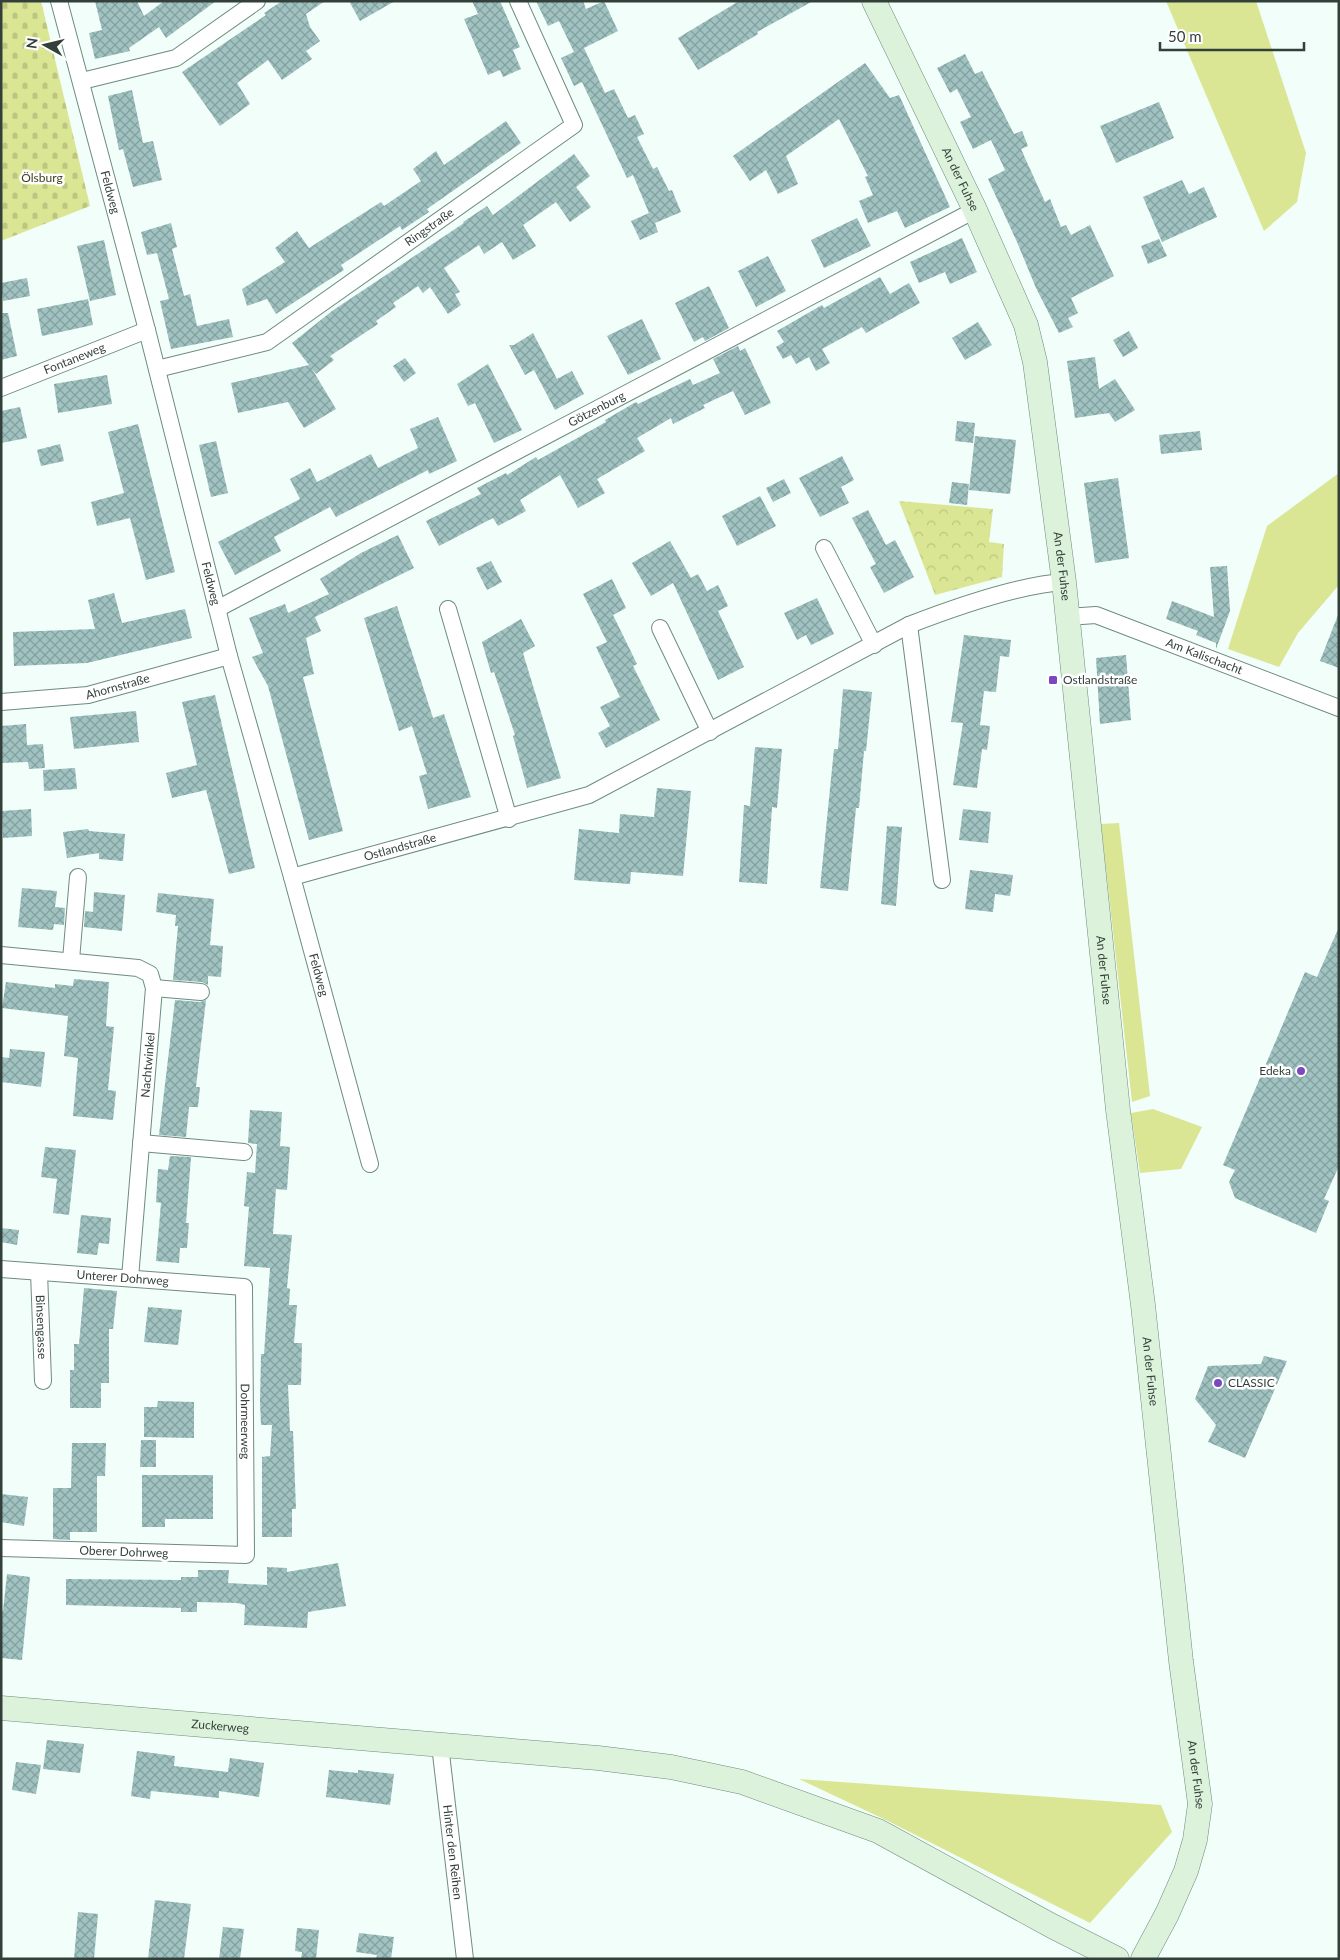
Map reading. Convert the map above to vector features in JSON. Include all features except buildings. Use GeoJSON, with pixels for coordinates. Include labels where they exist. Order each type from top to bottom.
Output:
{"type":"FeatureCollection","features":[{"type":"Feature","properties":{"kind":"street","name":"Feldweg"},"geometry":{"type":"LineString","coordinates":[[59,1],[148,330],[229,656],[292,877],[370,1164]]}},
{"type":"Feature","properties":{"kind":"street"},"geometry":{"type":"LineString","coordinates":[[82,81],[176,58],[257,1]]}},
{"type":"Feature","properties":{"kind":"street","name":"Ringstraße"},"geometry":{"type":"LineString","coordinates":[[157,368],[267,342],[574,125],[518,1]]}},
{"type":"Feature","properties":{"kind":"street","name":"An der Fuhse"},"geometry":{"type":"LineString","coordinates":[[874,1],[974,210],[1026,325],[1035,362],[1064,582],[1118,1110],[1142,1296],[1181,1661],[1200,1804],[1195,1840],[1186,1871],[1167,1914],[1143,1959]]}},
{"type":"Feature","properties":{"kind":"street","name":"Götzenburg"},"geometry":{"type":"LineString","coordinates":[[217,608],[974,210]]}},
{"type":"Feature","properties":{"kind":"street","name":"Fontaneweg"},"geometry":{"type":"LineString","coordinates":[[1,388],[148,330]]}},
{"type":"Feature","properties":{"kind":"street"},"geometry":{"type":"LineString","coordinates":[[824,548],[874,645]]}},
{"type":"Feature","properties":{"kind":"street","name":"Ostlandstraße"},"geometry":{"type":"LineString","coordinates":[[292,877],[510,819],[589,795],[909,626],[952,608],[1047,583],[1064,582]]}},
{"type":"Feature","properties":{"kind":"street"},"geometry":{"type":"LineString","coordinates":[[448,609],[510,819]]}},
{"type":"Feature","properties":{"kind":"street","name":"Am Kalischacht"},"geometry":{"type":"LineString","coordinates":[[1067,617],[1096,614],[1339,708]]}},
{"type":"Feature","properties":{"kind":"street"},"geometry":{"type":"LineString","coordinates":[[909,626],[942,880]]}},
{"type":"Feature","properties":{"kind":"street"},"geometry":{"type":"LineString","coordinates":[[660,628],[710,732]]}},
{"type":"Feature","properties":{"kind":"street","name":"Ahornstraße"},"geometry":{"type":"LineString","coordinates":[[1,702],[88,695],[229,656]]}},
{"type":"Feature","properties":{"kind":"street"},"geometry":{"type":"LineString","coordinates":[[70,960],[78,877]]}},
{"type":"Feature","properties":{"kind":"street"},"geometry":{"type":"LineString","coordinates":[[1,958],[1,955],[70,960],[138,968],[150,974],[154,988],[200,992]]}},
{"type":"Feature","properties":{"kind":"street","name":"Nachtwinkel"},"geometry":{"type":"LineString","coordinates":[[130,1278],[154,988]]}},
{"type":"Feature","properties":{"kind":"street"},"geometry":{"type":"LineString","coordinates":[[141,1143],[244,1152]]}},
{"type":"Feature","properties":{"kind":"street","name":"Unterer Dohrweg"},"geometry":{"type":"LineString","coordinates":[[1,1269],[244,1287]]}},
{"type":"Feature","properties":{"kind":"street","name":"Binsengasse"},"geometry":{"type":"LineString","coordinates":[[39,1272],[43,1381]]}},
{"type":"Feature","properties":{"kind":"street","name":"Dohrmeerweg"},"geometry":{"type":"LineString","coordinates":[[244,1287],[246,1555]]}},
{"type":"Feature","properties":{"kind":"street","name":"Oberer Dohrweg"},"geometry":{"type":"LineString","coordinates":[[1,1548],[246,1555]]}},
{"type":"Feature","properties":{"kind":"street","name":"Zuckerweg"},"geometry":{"type":"LineString","coordinates":[[1,1708],[598,1758],[671,1767],[742,1782],[878,1830],[1052,1926],[1117,1959]]}},
{"type":"Feature","properties":{"kind":"street","name":"Hinter den Reihen"},"geometry":{"type":"LineString","coordinates":[[440,1745],[465,1959]]}},
{"type":"Feature","properties":{"kind":"green space","name":"Ölsburg"},"geometry":{"type":"Polygon","coordinates":[[[1,1],[41,1],[90,206],[1,241],[1,1]]]}},
{"type":"Feature","properties":{"kind":"green space"},"geometry":{"type":"Polygon","coordinates":[[[1166,1],[1256,1],[1306,153],[1297,202],[1264,231],[1166,1]]]}},
{"type":"Feature","properties":{"kind":"green space"},"geometry":{"type":"Polygon","coordinates":[[[1339,473],[1338,586],[1298,633],[1279,667],[1228,649],[1267,526],[1339,473]]]}},
{"type":"Feature","properties":{"kind":"green space"},"geometry":{"type":"Polygon","coordinates":[[[899,501],[993,509],[989,542],[1004,544],[1002,577],[935,595],[899,501]]]}},
{"type":"Feature","properties":{"kind":"green space"},"geometry":{"type":"Polygon","coordinates":[[[1119,823],[1150,1096],[1132,1102],[1101,824],[1119,823]]]}},
{"type":"Feature","properties":{"kind":"green space"},"geometry":{"type":"Polygon","coordinates":[[[1153,1109],[1202,1127],[1181,1169],[1140,1173],[1131,1113],[1153,1109]]]}},
{"type":"Feature","properties":{"kind":"green space"},"geometry":{"type":"Polygon","coordinates":[[[799,1779],[1161,1805],[1172,1832],[1090,1923],[886,1820],[799,1779]]]}},
{"type":"Feature","properties":{"kind":"place","name":"Ostlandstraße"},"geometry":{"type":"Point","coordinates":[1053,680]}},
{"type":"Feature","properties":{"kind":"place","name":"Edeka"},"geometry":{"type":"Point","coordinates":[1301,1071]}},
{"type":"Feature","properties":{"kind":"place","name":"CLASSIC"},"geometry":{"type":"Point","coordinates":[1218,1383]}}]}
